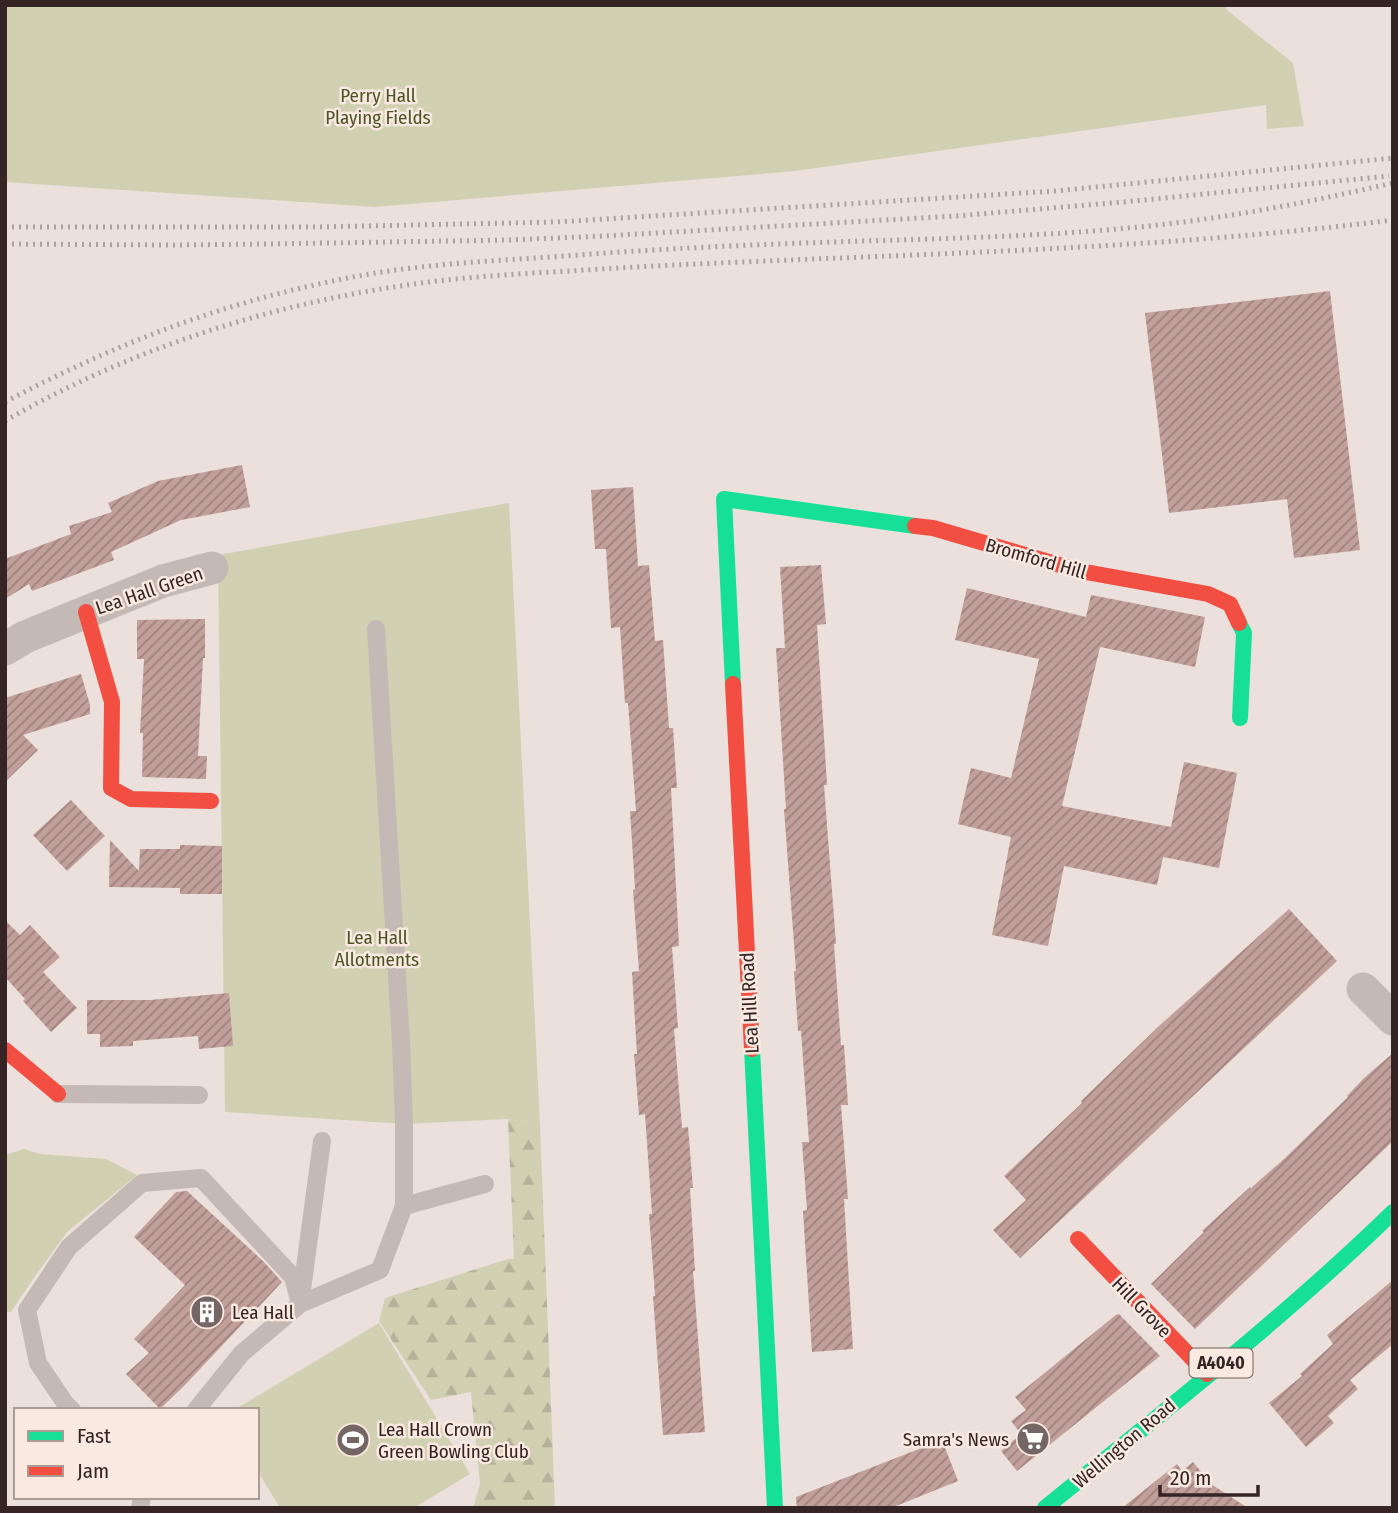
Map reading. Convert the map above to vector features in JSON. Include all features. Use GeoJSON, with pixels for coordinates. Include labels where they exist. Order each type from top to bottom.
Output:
{"type":"FeatureCollection","features":[{"type":"Feature","properties":{"kind":"street","name":"Bromford Hill"},"geometry":{"type":"LineString","coordinates":[[724,499],[933,528],[1080,572],[1209,594],[1230,604],[1244,633],[1240,718]]}},
{"type":"Feature","properties":{"kind":"street","name":"Lea Hill Road"},"geometry":{"type":"LineString","coordinates":[[724,499],[775,1508]]}},
{"type":"Feature","properties":{"kind":"street","name":"Lea Hall Green"},"geometry":{"type":"LineString","coordinates":[[5,649],[25,637],[163,581],[212,568]]}},
{"type":"Feature","properties":{"kind":"street","name":"Lea Hall Green"},"geometry":{"type":"LineString","coordinates":[[86,612],[113,702],[111,789],[131,799],[211,801]]}},
{"type":"Feature","properties":{"kind":"street"},"geometry":{"type":"LineString","coordinates":[[1363,989],[1393,1019]]}},
{"type":"Feature","properties":{"kind":"street"},"geometry":{"type":"LineString","coordinates":[[6,1053],[58,1094]]}},
{"type":"Feature","properties":{"kind":"street","name":"Wellington Road"},"geometry":{"type":"LineString","coordinates":[[1045,1508],[1278,1317],[1393,1212]]}},
{"type":"Feature","properties":{"kind":"street","name":"Hill Grove"},"geometry":{"type":"LineString","coordinates":[[1078,1239],[1207,1374]]}},
{"type":"Feature","properties":{"kind":"lane"},"geometry":{"type":"LineString","coordinates":[[198,1408],[242,1353],[300,1304],[380,1270],[404,1206],[401,1042],[376,629]]}},
{"type":"Feature","properties":{"kind":"lane"},"geometry":{"type":"LineString","coordinates":[[58,1094],[199,1095]]}},
{"type":"Feature","properties":{"kind":"lane"},"geometry":{"type":"LineString","coordinates":[[300,1304],[322,1141]]}},
{"type":"Feature","properties":{"kind":"lane"},"geometry":{"type":"LineString","coordinates":[[70,1408],[38,1363],[27,1310],[69,1247],[142,1183],[201,1178],[293,1277],[300,1304]]}},
{"type":"Feature","properties":{"kind":"lane"},"geometry":{"type":"LineString","coordinates":[[404,1206],[485,1184]]}},
{"type":"Feature","properties":{"kind":"green space","name":"Perry Hall Playing Fields"},"geometry":{"type":"Polygon","coordinates":[[[5,5],[1225,5],[1227,10],[1293,63],[1304,126],[1267,129],[1266,105],[795,171],[375,207],[5,182],[5,5]]]}},
{"type":"Feature","properties":{"kind":"green space","name":"Lea Hall Allotments"},"geometry":{"type":"Polygon","coordinates":[[[509,503],[540,1125],[508,1119],[404,1124],[225,1112],[218,555],[509,503]]]}},
{"type":"Feature","properties":{"kind":"green space"},"geometry":{"type":"Polygon","coordinates":[[[508,1119],[540,1125],[555,1508],[473,1508],[480,1484],[471,1392],[431,1400],[379,1321],[385,1298],[514,1259],[508,1119]]]}},
{"type":"Feature","properties":{"kind":"green space"},"geometry":{"type":"Polygon","coordinates":[[[24,1149],[40,1154],[106,1159],[137,1175],[67,1232],[11,1312],[5,1312],[5,1155],[24,1149]]]}},
{"type":"Feature","properties":{"kind":"green space","name":"Lea Hall Crown Green Bowling Club"},"geometry":{"type":"Polygon","coordinates":[[[379,1323],[470,1474],[414,1508],[280,1508],[259,1473],[259,1408],[237,1408],[379,1323]]]}},
{"type":"Feature","properties":{"kind":"building"},"geometry":{"type":"Polygon","coordinates":[[[1330,291],[1360,550],[1294,558],[1287,499],[1169,513],[1145,313],[1330,291]]]}},
{"type":"Feature","properties":{"kind":"building"},"geometry":{"type":"Polygon","coordinates":[[[242,465],[250,507],[181,520],[111,552],[114,560],[32,591],[29,584],[5,599],[5,559],[71,534],[69,526],[112,512],[108,503],[158,481],[242,465]]]}},
{"type":"Feature","properties":{"kind":"building"},"geometry":{"type":"Polygon","coordinates":[[[633,487],[638,566],[649,565],[655,641],[663,640],[669,728],[673,728],[677,788],[671,788],[679,946],[672,947],[678,1028],[674,1029],[682,1128],[688,1127],[693,1188],[690,1188],[693,1271],[705,1432],[663,1435],[653,1296],[649,1214],[652,1214],[645,1114],[639,1115],[634,1054],[637,1054],[632,972],[639,971],[630,811],[636,811],[628,703],[625,703],[620,627],[611,628],[606,549],[595,549],[591,490],[633,487]]]}},
{"type":"Feature","properties":{"kind":"building"},"geometry":{"type":"Polygon","coordinates":[[[821,565],[826,624],[817,625],[834,944],[848,1105],[841,1105],[848,1199],[844,1199],[853,1349],[812,1352],[803,1211],[807,1210],[802,1142],[809,1142],[801,1031],[798,1031],[776,648],[785,648],[780,567],[821,565]]]}},
{"type":"Feature","properties":{"kind":"building"},"geometry":{"type":"Polygon","coordinates":[[[967,588],[1086,617],[1091,595],[1205,617],[1195,667],[1100,647],[1062,806],[1171,827],[1184,762],[1237,773],[1219,868],[1163,857],[1157,885],[1064,866],[1048,946],[992,935],[1011,837],[958,824],[971,768],[1011,778],[1039,659],[955,640],[967,588]]]}},
{"type":"Feature","properties":{"kind":"building"},"geometry":{"type":"Polygon","coordinates":[[[205,619],[198,756],[207,756],[206,779],[142,777],[143,733],[140,733],[144,659],[137,659],[137,620],[205,619]]]}},
{"type":"Feature","properties":{"kind":"building"},"geometry":{"type":"Polygon","coordinates":[[[81,674],[90,714],[23,735],[38,750],[5,782],[5,698],[81,674]]]}},
{"type":"Feature","properties":{"kind":"building"},"geometry":{"type":"Polygon","coordinates":[[[71,800],[105,836],[67,871],[33,835],[71,800]]]}},
{"type":"Feature","properties":{"kind":"building"},"geometry":{"type":"Polygon","coordinates":[[[110,840],[139,871],[140,849],[180,849],[180,845],[222,846],[222,894],[180,894],[180,888],[109,887],[110,840]]]}},
{"type":"Feature","properties":{"kind":"building"},"geometry":{"type":"Polygon","coordinates":[[[1289,909],[1337,961],[1020,1258],[993,1230],[1026,1200],[1004,1176],[1158,1027],[1289,909]]]}},
{"type":"Feature","properties":{"kind":"building"},"geometry":{"type":"Polygon","coordinates":[[[5,920],[20,935],[30,925],[60,957],[43,972],[77,1008],[51,1032],[5,977],[5,920]]]}},
{"type":"Feature","properties":{"kind":"building"},"geometry":{"type":"Polygon","coordinates":[[[229,993],[233,1046],[199,1049],[198,1036],[133,1041],[133,1046],[100,1047],[100,1034],[87,1034],[87,1000],[150,1000],[229,993]]]}},
{"type":"Feature","properties":{"kind":"building"},"geometry":{"type":"Polygon","coordinates":[[[1393,1053],[1393,1141],[1195,1329],[1151,1284],[1204,1232],[1202,1231],[1284,1159],[1364,1078],[1393,1053]]]}},
{"type":"Feature","properties":{"kind":"building","name":"Lea Hall"},"geometry":{"type":"Polygon","coordinates":[[[187,1191],[282,1282],[184,1386],[159,1408],[126,1374],[149,1353],[134,1339],[185,1285],[134,1237],[176,1192],[187,1191]]]}},
{"type":"Feature","properties":{"kind":"building"},"geometry":{"type":"Polygon","coordinates":[[[1393,1280],[1393,1344],[1350,1380],[1358,1389],[1328,1416],[1334,1423],[1306,1447],[1269,1403],[1302,1376],[1300,1374],[1333,1344],[1327,1335],[1393,1280]]]}},
{"type":"Feature","properties":{"kind":"building"},"geometry":{"type":"Polygon","coordinates":[[[1117,1314],[1160,1356],[1017,1471],[1001,1451],[1021,1434],[1011,1421],[1026,1410],[1015,1397],[1117,1314]]]}},
{"type":"Feature","properties":{"kind":"building"},"geometry":{"type":"Polygon","coordinates":[[[942,1440],[958,1481],[891,1508],[797,1508],[796,1497],[942,1440]]]}},
{"type":"Feature","properties":{"kind":"building"},"geometry":{"type":"Polygon","coordinates":[[[1193,1462],[1211,1484],[1248,1508],[1122,1508],[1177,1464],[1182,1471],[1193,1462]]]}},
{"type":"Feature","properties":{"kind":"railway"},"geometry":{"type":"LineString","coordinates":[[5,227],[316,227],[556,222],[1055,191],[1393,158]]}},
{"type":"Feature","properties":{"kind":"railway"},"geometry":{"type":"LineString","coordinates":[[5,244],[267,244],[603,236],[956,216],[1389,176]]}},
{"type":"Feature","properties":{"kind":"railway"},"geometry":{"type":"LineString","coordinates":[[5,402],[86,362],[208,314],[294,290],[368,274],[458,263],[659,250],[1112,229],[1236,214],[1393,183]]}},
{"type":"Feature","properties":{"kind":"railway"},"geometry":{"type":"LineString","coordinates":[[5,421],[100,373],[200,334],[302,305],[407,285],[488,276],[625,268],[1167,242],[1393,220]]}},
{"type":"Feature","properties":{"kind":"traffic: fast"},"geometry":{"type":"LineString","coordinates":[[733,684],[724,499],[915,526]]}},
{"type":"Feature","properties":{"kind":"traffic: fast"},"geometry":{"type":"LineString","coordinates":[[1239,623],[1244,633],[1240,718]]}},
{"type":"Feature","properties":{"kind":"traffic: fast"},"geometry":{"type":"LineString","coordinates":[[752,1049],[775,1508]]}},
{"type":"Feature","properties":{"kind":"traffic: fast"},"geometry":{"type":"LineString","coordinates":[[1045,1508],[1266,1327],[1393,1212]]}},
{"type":"Feature","properties":{"kind":"traffic: jam"},"geometry":{"type":"LineString","coordinates":[[915,526],[933,528],[1080,571],[1208,594],[1230,604],[1239,623]]}},
{"type":"Feature","properties":{"kind":"traffic: jam"},"geometry":{"type":"LineString","coordinates":[[86,612],[112,702],[111,788],[131,799],[211,801]]}},
{"type":"Feature","properties":{"kind":"traffic: jam"},"geometry":{"type":"LineString","coordinates":[[733,684],[752,1049]]}},
{"type":"Feature","properties":{"kind":"traffic: jam"},"geometry":{"type":"LineString","coordinates":[[5,1050],[58,1094]]}},
{"type":"Feature","properties":{"kind":"traffic: jam"},"geometry":{"type":"LineString","coordinates":[[1078,1239],[1207,1374]]}},
{"type":"Feature","properties":{"kind":"place","name":"Lea Hall"},"geometry":{"type":"Point","coordinates":[207,1312]}},
{"type":"Feature","properties":{"kind":"place","name":"Samra's News"},"geometry":{"type":"Point","coordinates":[1033,1439]}},
{"type":"Feature","properties":{"kind":"place","name":"Lea Hall Crown Green Bowling Club"},"geometry":{"type":"Point","coordinates":[353,1440]}}]}
